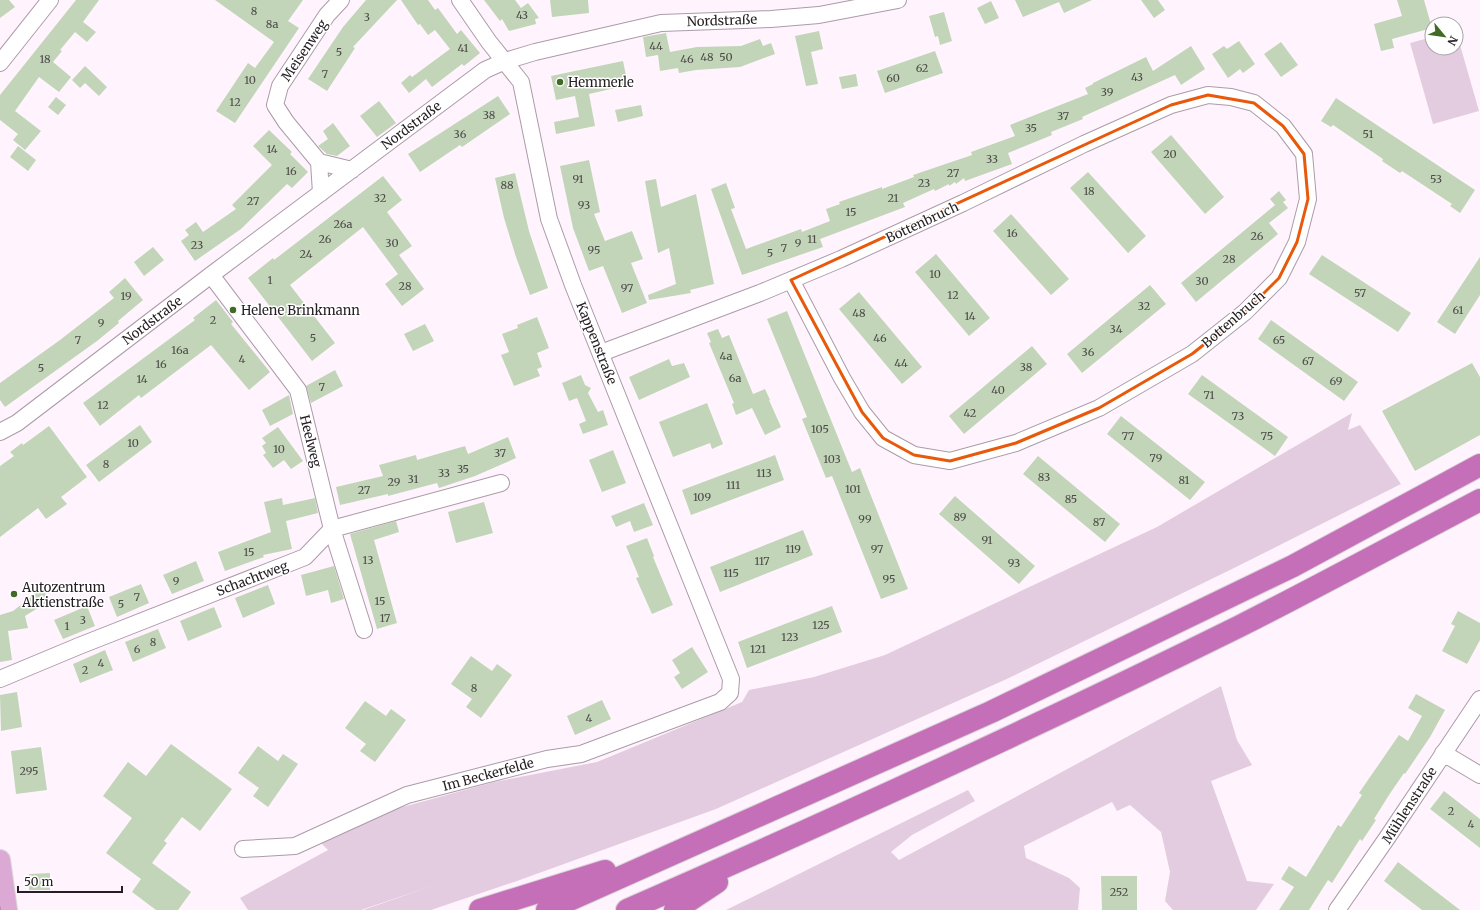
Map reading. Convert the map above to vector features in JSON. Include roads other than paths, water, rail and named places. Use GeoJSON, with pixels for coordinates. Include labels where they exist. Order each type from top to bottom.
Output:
{"type":"FeatureCollection","features":[{"type":"Feature","properties":{"kind":"highway"},"geometry":{"type":"LineString","coordinates":[[547,910],[1012,701],[1293,566],[1480,465]]}},
{"type":"Feature","properties":{"kind":"highway"},"geometry":{"type":"LineString","coordinates":[[627,910],[765,850],[1035,724],[1239,626],[1480,500]]}},
{"type":"Feature","properties":{"kind":"highway"},"geometry":{"type":"LineString","coordinates":[[480,910],[693,845]]}},
{"type":"Feature","properties":{"kind":"highway"},"geometry":{"type":"LineString","coordinates":[[674,910],[765,850]]}},
{"type":"Feature","properties":{"kind":"main road"},"geometry":{"type":"LineString","coordinates":[[0,860],[7,910]]}},
{"type":"Feature","properties":{"kind":"street"},"geometry":{"type":"LineString","coordinates":[[0,63],[50,0]]}},
{"type":"Feature","properties":{"kind":"street","name":"Meisenweg"},"geometry":{"type":"LineString","coordinates":[[319,162],[286,122],[275,105],[280,86],[328,15],[341,0]]}},
{"type":"Feature","properties":{"kind":"street","name":"Kappenstraße"},"geometry":{"type":"LineString","coordinates":[[460,0],[489,42],[521,82],[549,219],[573,285],[731,679],[730,693]]}},
{"type":"Feature","properties":{"kind":"street","name":"Nordstraße"},"geometry":{"type":"LineString","coordinates":[[0,432],[18,424],[211,275],[485,70],[505,61],[535,52],[661,23],[771,19],[839,6],[898,0]]}},
{"type":"Feature","properties":{"kind":"street","name":"Bottenbruch"},"geometry":{"type":"LineString","coordinates":[[601,353],[791,280],[841,259],[949,210],[1084,144],[1164,108],[1208,95],[1231,97],[1254,102],[1284,126],[1304,154],[1308,199],[1297,242],[1279,278],[1245,312],[1192,354],[1099,408],[1016,443],[950,461],[914,455],[883,438],[862,412],[842,378],[791,280]]}},
{"type":"Feature","properties":{"kind":"street"},"geometry":{"type":"LineString","coordinates":[[321,193],[319,162],[352,170]]}},
{"type":"Feature","properties":{"kind":"street","name":"Heelweg"},"geometry":{"type":"LineString","coordinates":[[211,275],[298,390],[332,529],[364,630]]}},
{"type":"Feature","properties":{"kind":"street"},"geometry":{"type":"LineString","coordinates":[[332,529],[502,483]]}},
{"type":"Feature","properties":{"kind":"street","name":"Schachtweg"},"geometry":{"type":"LineString","coordinates":[[0,679],[78,646],[305,558],[332,529]]}},
{"type":"Feature","properties":{"kind":"street","name":"Im Beckerfelde"},"geometry":{"type":"LineString","coordinates":[[244,849],[295,846],[407,795],[548,759],[581,754],[720,702],[730,693]]}},
{"type":"Feature","properties":{"kind":"street","name":"Mühlenstraße"},"geometry":{"type":"LineString","coordinates":[[1337,910],[1480,699]]}},
{"type":"Feature","properties":{"kind":"street"},"geometry":{"type":"LineString","coordinates":[[1443,753],[1480,775]]}},
{"type":"Feature","properties":{"kind":"place","name":"Hemmerle"},"geometry":{"type":"Point","coordinates":[560,82]}},
{"type":"Feature","properties":{"kind":"place","name":"Helene Brinkmann"},"geometry":{"type":"Point","coordinates":[233,310]}},
{"type":"Feature","properties":{"kind":"place","name":"Autozentrum Aktienstraße"},"geometry":{"type":"Point","coordinates":[14,594]}}]}
